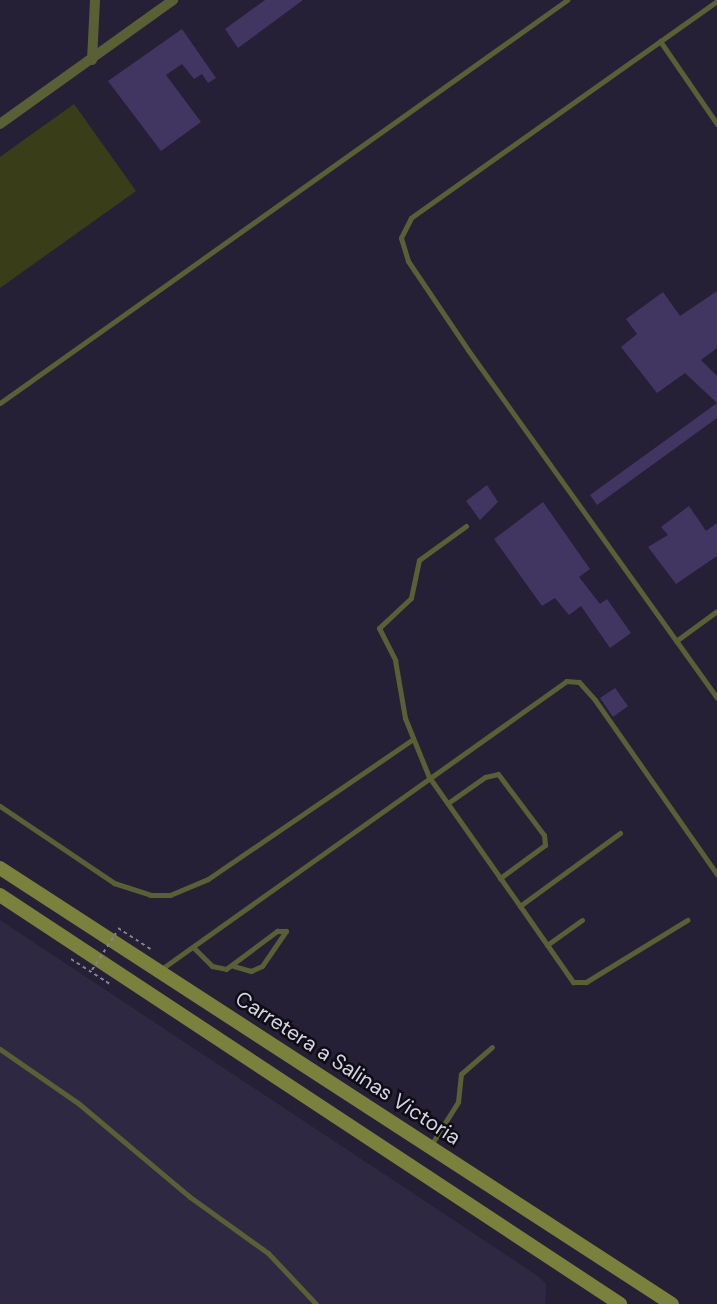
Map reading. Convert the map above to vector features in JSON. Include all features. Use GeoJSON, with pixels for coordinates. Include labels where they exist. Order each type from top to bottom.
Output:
{"type":"FeatureCollection","features":[{"type":"Feature","properties":{"kind":"main road","name":"Carretera a Salinas Victoria"},"geometry":{"type":"LineString","coordinates":[[0,868],[431,1145],[672,1304]]}},
{"type":"Feature","properties":{"kind":"main road"},"geometry":{"type":"LineString","coordinates":[[0,894],[620,1304]]}},
{"type":"Feature","properties":{"kind":"street"},"geometry":{"type":"LineString","coordinates":[[92,60],[95,0]]}},
{"type":"Feature","properties":{"kind":"street"},"geometry":{"type":"LineString","coordinates":[[0,124],[173,0]]}},
{"type":"Feature","properties":{"kind":"lane"},"geometry":{"type":"LineString","coordinates":[[0,403],[566,0]]}},
{"type":"Feature","properties":{"kind":"lane"},"geometry":{"type":"LineString","coordinates":[[717,1],[411,218],[401,238],[408,261],[468,350],[717,698]]}},
{"type":"Feature","properties":{"kind":"lane"},"geometry":{"type":"LineString","coordinates":[[660,41],[717,124]]}},
{"type":"Feature","properties":{"kind":"lane"},"geometry":{"type":"LineString","coordinates":[[466,526],[419,560],[411,598],[379,628],[395,660],[412,740],[429,777],[573,982],[580,984],[687,920]]}},
{"type":"Feature","properties":{"kind":"lane"},"geometry":{"type":"LineString","coordinates":[[676,641],[717,611]]}},
{"type":"Feature","properties":{"kind":"lane"},"geometry":{"type":"LineString","coordinates":[[158,972],[560,684],[576,681],[595,700],[717,874]]}},
{"type":"Feature","properties":{"kind":"lane"},"geometry":{"type":"LineString","coordinates":[[0,806],[114,883],[150,895],[170,895],[208,880],[412,740]]}},
{"type":"Feature","properties":{"kind":"lane"},"geometry":{"type":"LineString","coordinates":[[448,803],[485,777],[498,774],[544,835],[545,845],[500,878]]}},
{"type":"Feature","properties":{"kind":"lane"},"geometry":{"type":"LineString","coordinates":[[520,906],[620,833]]}},
{"type":"Feature","properties":{"kind":"lane"},"geometry":{"type":"LineString","coordinates":[[547,945],[582,920]]}},
{"type":"Feature","properties":{"kind":"lane"},"geometry":{"type":"LineString","coordinates":[[193,947],[212,966],[234,965],[251,971],[262,967],[286,931],[277,931],[234,965]]}},
{"type":"Feature","properties":{"kind":"lane"},"geometry":{"type":"LineString","coordinates":[[431,1145],[458,1102],[461,1074],[492,1047]]}},
{"type":"Feature","properties":{"kind":"lane"},"geometry":{"type":"LineString","coordinates":[[0,1049],[78,1103],[190,1197],[268,1253],[316,1304]]}},
{"type":"Feature","properties":{"kind":"path"},"geometry":{"type":"LineString","coordinates":[[92,970],[116,933]]}},
{"type":"Feature","properties":{"kind":"shaded area"},"geometry":{"type":"Polygon","coordinates":[[[0,920],[538,1276],[546,1284],[545,1304],[0,1304],[0,920]]]}},
{"type":"Feature","properties":{"kind":"green space"},"geometry":{"type":"Polygon","coordinates":[[[74,104],[136,191],[0,288],[0,157],[74,104]]]}},
{"type":"Feature","properties":{"kind":"building"},"geometry":{"type":"Polygon","coordinates":[[[265,0],[303,0],[238,48],[225,29],[265,0]]]}},
{"type":"Feature","properties":{"kind":"building"},"geometry":{"type":"Polygon","coordinates":[[[182,29],[216,78],[208,83],[202,74],[194,79],[182,64],[166,75],[201,122],[161,151],[108,81],[182,29]]]}},
{"type":"Feature","properties":{"kind":"building"},"geometry":{"type":"Polygon","coordinates":[[[717,291],[717,348],[701,360],[717,376],[717,403],[685,373],[657,393],[621,347],[637,334],[626,319],[663,292],[680,316],[717,291]]]}},
{"type":"Feature","properties":{"kind":"building"},"geometry":{"type":"Polygon","coordinates":[[[717,403],[717,418],[597,505],[590,495],[717,403]]]}},
{"type":"Feature","properties":{"kind":"building"},"geometry":{"type":"Polygon","coordinates":[[[487,485],[498,502],[480,520],[466,501],[487,485]]]}},
{"type":"Feature","properties":{"kind":"building"},"geometry":{"type":"Polygon","coordinates":[[[543,502],[590,569],[579,577],[600,604],[607,599],[631,633],[610,648],[581,606],[569,615],[555,598],[542,606],[494,539],[543,502]]]}},
{"type":"Feature","properties":{"kind":"building"},"geometry":{"type":"Polygon","coordinates":[[[689,506],[706,531],[717,523],[717,556],[676,584],[648,547],[668,535],[661,527],[689,506]]]}},
{"type":"Feature","properties":{"kind":"building"},"geometry":{"type":"Polygon","coordinates":[[[615,688],[628,706],[613,717],[600,698],[615,688]]]}}]}
